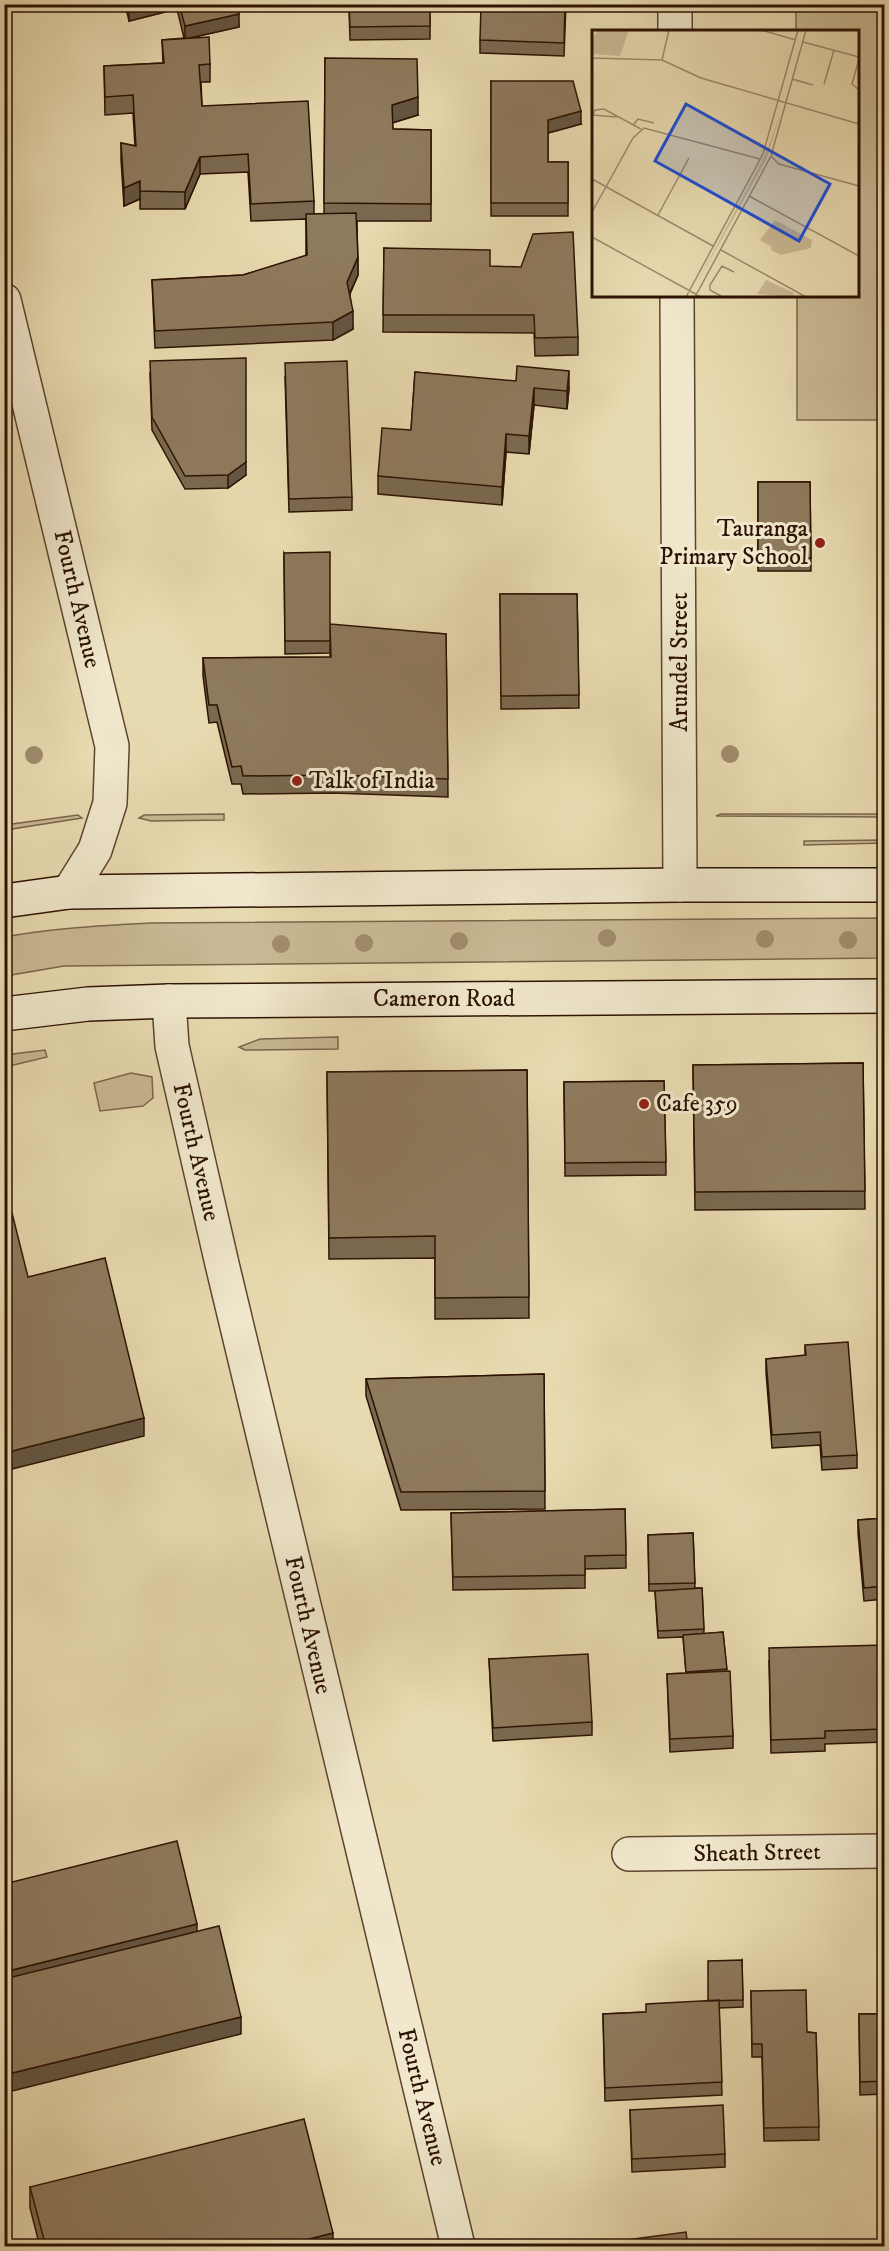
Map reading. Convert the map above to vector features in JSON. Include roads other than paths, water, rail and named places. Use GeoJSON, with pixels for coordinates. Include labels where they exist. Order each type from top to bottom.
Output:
{"type":"FeatureCollection","features":[{"type":"Feature","properties":{"kind":"street"},"geometry":{"type":"LineString","coordinates":[[675,4],[675,30]]}},
{"type":"Feature","properties":{"kind":"street","name":"Arundel Street"},"geometry":{"type":"LineString","coordinates":[[677,297],[680,885]]}},
{"type":"Feature","properties":{"kind":"street","name":"Fourth Avenue"},"geometry":{"type":"LineString","coordinates":[[4,300],[111,746],[110,803],[95,850],[69,892]]}},
{"type":"Feature","properties":{"kind":"street"},"geometry":{"type":"LineString","coordinates":[[4,901],[69,892],[885,885]]}},
{"type":"Feature","properties":{"kind":"street","name":"Cameron Road"},"geometry":{"type":"LineString","coordinates":[[4,1014],[88,1004],[169,1001],[885,996]]}},
{"type":"Feature","properties":{"kind":"street","name":"Fourth Avenue"},"geometry":{"type":"LineString","coordinates":[[169,1001],[172,1046],[214,1230],[458,2247]]}},
{"type":"Feature","properties":{"kind":"street","name":"Sheath Street"},"geometry":{"type":"LineString","coordinates":[[629,1854],[885,1851]]}},
{"type":"Feature","properties":{"kind":"place","name":"Tauranga Primary School"},"geometry":{"type":"Point","coordinates":[820,543]}},
{"type":"Feature","properties":{"kind":"place","name":"Talk of India"},"geometry":{"type":"Point","coordinates":[297,781]}},
{"type":"Feature","properties":{"kind":"place","name":"Cafe 359"},"geometry":{"type":"Point","coordinates":[644,1104]}}]}
